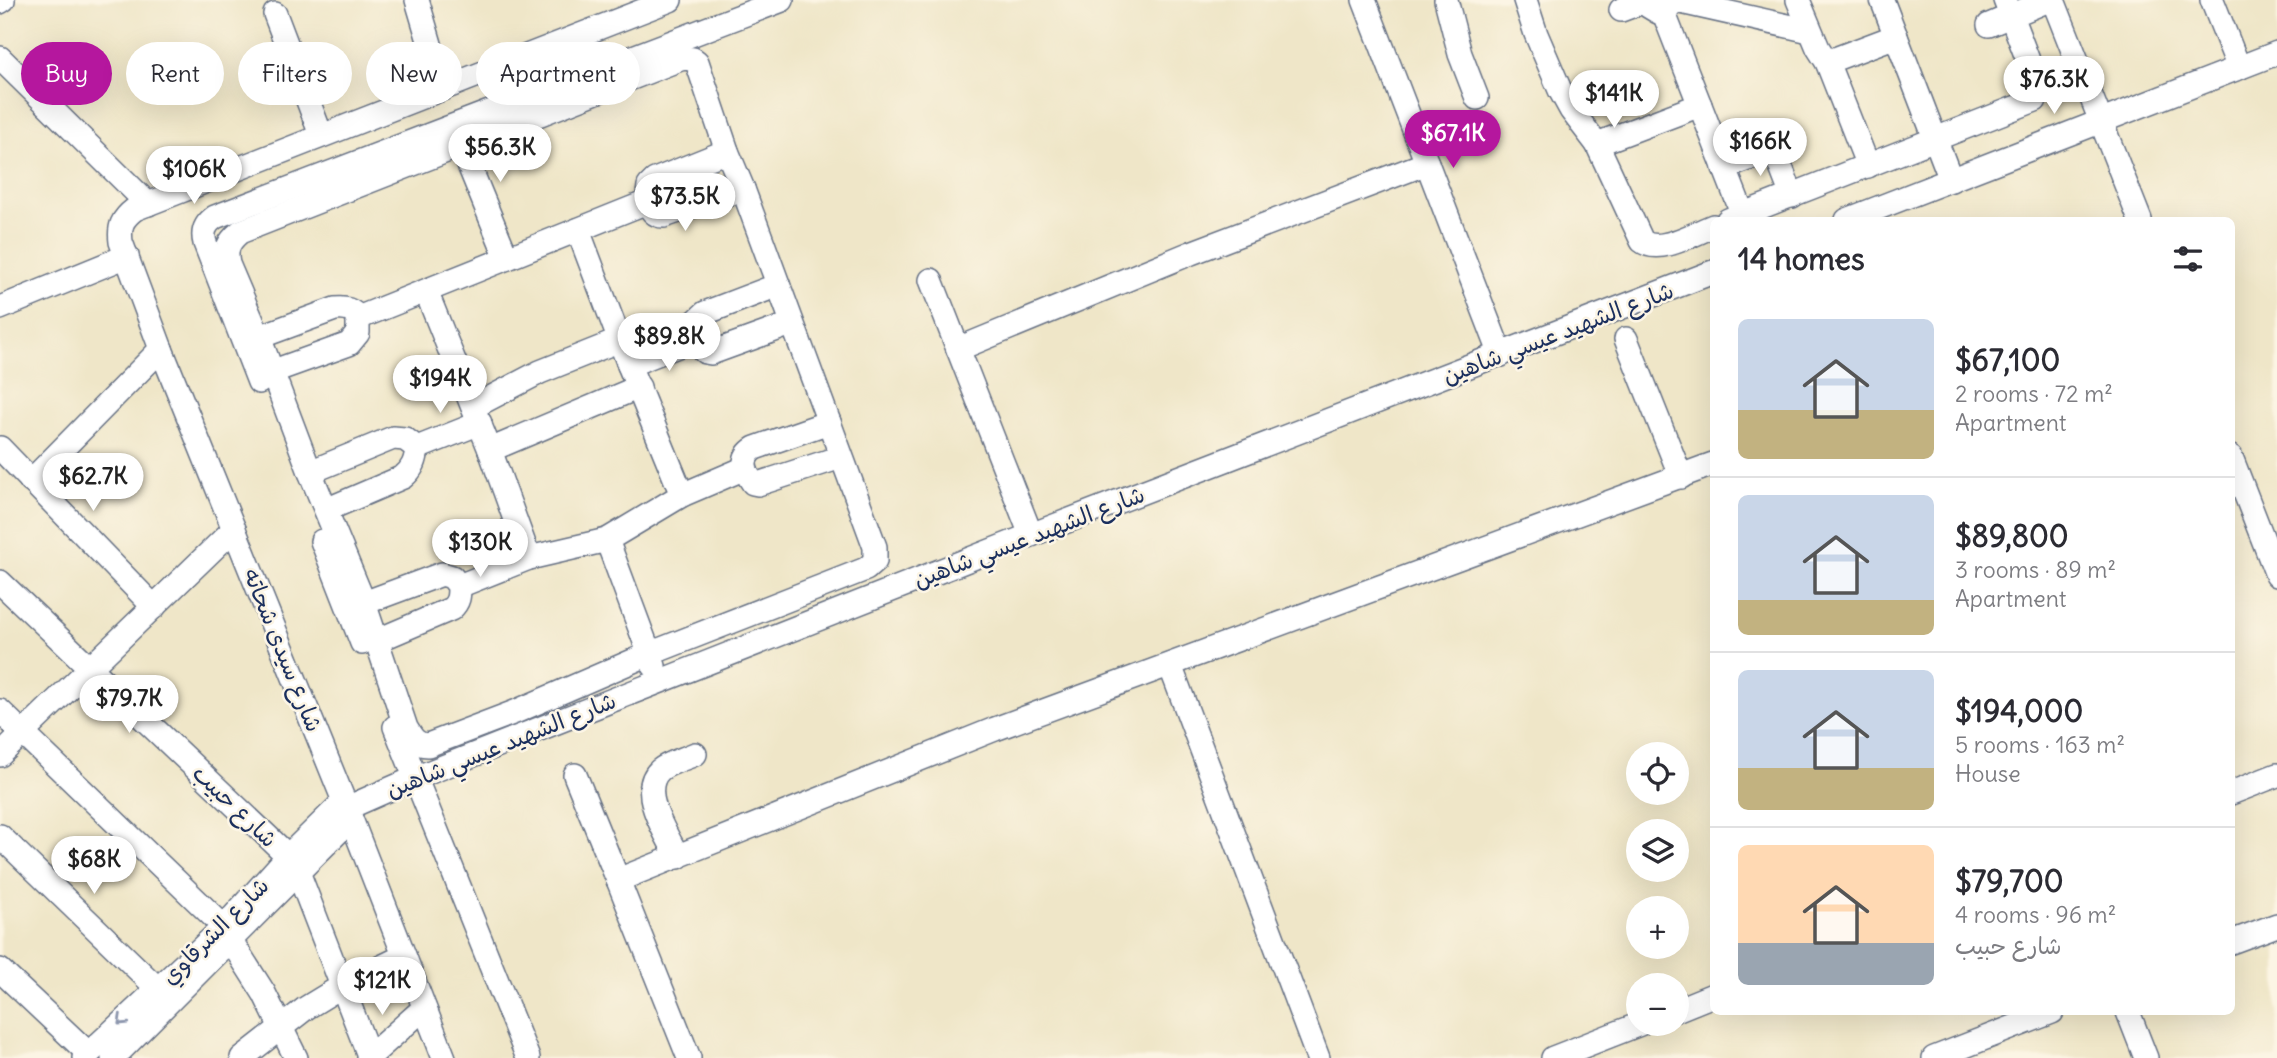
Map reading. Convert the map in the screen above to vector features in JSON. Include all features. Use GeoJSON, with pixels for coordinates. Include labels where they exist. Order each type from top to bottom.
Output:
{"type":"FeatureCollection","features":[{"type":"Feature","properties":{"kind":"street"},"geometry":{"type":"LineString","coordinates":[[417,0],[429,42]]}},
{"type":"Feature","properties":{"kind":"street"},"geometry":{"type":"LineString","coordinates":[[462,80],[635,6],[670,0]]}},
{"type":"Feature","properties":{"kind":"street"},"geometry":{"type":"LineString","coordinates":[[528,1058],[415,778],[343,572],[205,243],[204,229],[208,222],[215,218],[456,135],[683,58],[697,62],[727,151],[875,547],[875,561],[872,566],[649,654],[514,712],[428,745],[414,741],[406,728],[364,603],[343,572],[326,510],[228,264],[226,252],[231,239],[240,232],[456,135],[782,0]]}},
{"type":"Feature","properties":{"kind":"street"},"geometry":{"type":"LineString","coordinates":[[1364,0],[1501,355]]}},
{"type":"Feature","properties":{"kind":"street"},"geometry":{"type":"LineString","coordinates":[[1447,0],[1460,54],[1477,97]]}},
{"type":"Feature","properties":{"kind":"street"},"geometry":{"type":"LineString","coordinates":[[1525,0],[1560,90],[1571,110],[1597,144],[1639,234],[1647,245],[1662,246],[1710,227]]}},
{"type":"Feature","properties":{"kind":"street"},"geometry":{"type":"LineString","coordinates":[[1797,0],[1827,62],[1868,166]]}},
{"type":"Feature","properties":{"kind":"street"},"geometry":{"type":"LineString","coordinates":[[1882,0],[1951,180]]}},
{"type":"Feature","properties":{"kind":"street"},"geometry":{"type":"LineString","coordinates":[[1989,25],[2008,8],[2051,0],[2139,217]]}},
{"type":"Feature","properties":{"kind":"street"},"geometry":{"type":"LineString","coordinates":[[2212,0],[2239,68]]}},
{"type":"Feature","properties":{"kind":"street"},"geometry":{"type":"LineString","coordinates":[[1621,10],[1660,2],[1810,31]]}},
{"type":"Feature","properties":{"kind":"street"},"geometry":{"type":"LineString","coordinates":[[1660,2],[1724,168],[1737,217]]}},
{"type":"Feature","properties":{"kind":"street"},"geometry":{"type":"LineString","coordinates":[[1743,217],[2035,100],[2039,89],[2008,8]]}},
{"type":"Feature","properties":{"kind":"street"},"geometry":{"type":"LineString","coordinates":[[275,14],[321,135]]}},
{"type":"Feature","properties":{"kind":"street"},"geometry":{"type":"LineString","coordinates":[[1827,62],[1896,36]]}},
{"type":"Feature","properties":{"kind":"street"},"geometry":{"type":"LineString","coordinates":[[1855,217],[2277,53]]}},
{"type":"Feature","properties":{"kind":"street"},"geometry":{"type":"LineString","coordinates":[[0,58],[148,204]]}},
{"type":"Feature","properties":{"kind":"street"},"geometry":{"type":"LineString","coordinates":[[0,308],[124,249],[120,229],[125,217],[135,209],[399,105]]}},
{"type":"Feature","properties":{"kind":"street"},"geometry":{"type":"LineString","coordinates":[[1597,144],[1700,105]]}},
{"type":"Feature","properties":{"kind":"street"},"geometry":{"type":"LineString","coordinates":[[456,135],[507,258]]}},
{"type":"Feature","properties":{"kind":"street"},"geometry":{"type":"LineString","coordinates":[[727,151],[655,180],[649,186],[647,202],[652,212],[664,216],[743,189]]}},
{"type":"Feature","properties":{"kind":"street"},"geometry":{"type":"LineString","coordinates":[[1724,168],[1775,152],[1792,196]]}},
{"type":"Feature","properties":{"kind":"street"},"geometry":{"type":"LineString","coordinates":[[958,349],[1191,253],[1427,163]]}},
{"type":"Feature","properties":{"kind":"street"},"geometry":{"type":"LineString","coordinates":[[358,318],[647,202]]}},
{"type":"Feature","properties":{"kind":"street"},"geometry":{"type":"LineString","coordinates":[[578,230],[682,495]]}},
{"type":"Feature","properties":{"kind":"street","name":"شارع سيدى شحاته"},"geometry":{"type":"LineString","coordinates":[[124,249],[161,349],[347,809],[444,1058]]}},
{"type":"Feature","properties":{"kind":"street","name":"شارع الشهيد عيسي شاهين"},"geometry":{"type":"LineString","coordinates":[[347,809],[415,778],[1031,535],[1710,273]]}},
{"type":"Feature","properties":{"kind":"street"},"geometry":{"type":"LineString","coordinates":[[931,280],[1031,535]]}},
{"type":"Feature","properties":{"kind":"street"},"geometry":{"type":"LineString","coordinates":[[778,285],[705,313],[694,323],[693,340],[705,352],[711,353],[791,324]]}},
{"type":"Feature","properties":{"kind":"street"},"geometry":{"type":"LineString","coordinates":[[426,291],[477,415],[529,558]]}},
{"type":"Feature","properties":{"kind":"street"},"geometry":{"type":"LineString","coordinates":[[259,337],[335,309],[347,309],[354,312],[358,318],[358,333],[349,344],[271,372]]}},
{"type":"Feature","properties":{"kind":"street"},"geometry":{"type":"LineString","coordinates":[[417,448],[477,415],[540,372],[620,340]]}},
{"type":"Feature","properties":{"kind":"street"},"geometry":{"type":"LineString","coordinates":[[629,365],[693,340]]}},
{"type":"Feature","properties":{"kind":"street"},"geometry":{"type":"LineString","coordinates":[[1626,340],[1681,477]]}},
{"type":"Feature","properties":{"kind":"street"},"geometry":{"type":"LineString","coordinates":[[32,481],[161,349]]}},
{"type":"Feature","properties":{"kind":"street"},"geometry":{"type":"LineString","coordinates":[[490,450],[639,387]]}},
{"type":"Feature","properties":{"kind":"street"},"geometry":{"type":"LineString","coordinates":[[829,422],[755,448],[747,453],[745,468],[754,483],[758,484],[841,457]]}},
{"type":"Feature","properties":{"kind":"street"},"geometry":{"type":"LineString","coordinates":[[310,471],[393,438],[405,439],[417,448]]}},
{"type":"Feature","properties":{"kind":"street"},"geometry":{"type":"LineString","coordinates":[[0,448],[154,607]]}},
{"type":"Feature","properties":{"kind":"street"},"geometry":{"type":"LineString","coordinates":[[326,510],[403,477],[410,472],[414,464],[417,448]]}},
{"type":"Feature","properties":{"kind":"street"},"geometry":{"type":"LineString","coordinates":[[618,880],[995,729],[1710,465]]}},
{"type":"Feature","properties":{"kind":"street"},"geometry":{"type":"LineString","coordinates":[[2235,467],[2277,575]]}},
{"type":"Feature","properties":{"kind":"street"},"geometry":{"type":"LineString","coordinates":[[459,586],[529,558],[607,540],[682,495],[745,468]]}},
{"type":"Feature","properties":{"kind":"street"},"geometry":{"type":"LineString","coordinates":[[0,755],[234,529]]}},
{"type":"Feature","properties":{"kind":"street"},"geometry":{"type":"LineString","coordinates":[[607,540],[661,682]]}},
{"type":"Feature","properties":{"kind":"street"},"geometry":{"type":"LineString","coordinates":[[364,603],[442,574],[452,577],[459,586],[459,598],[451,609],[376,641]]}},
{"type":"Feature","properties":{"kind":"street","name":"شارع حبيب"},"geometry":{"type":"LineString","coordinates":[[0,582],[293,864]]}},
{"type":"Feature","properties":{"kind":"street"},"geometry":{"type":"LineString","coordinates":[[1170,665],[1318,1058]]}},
{"type":"Feature","properties":{"kind":"street"},"geometry":{"type":"LineString","coordinates":[[0,711],[228,934],[253,974],[296,1058]]}},
{"type":"Feature","properties":{"kind":"street"},"geometry":{"type":"LineString","coordinates":[[678,857],[652,801],[650,788],[660,769],[695,754]]}},
{"type":"Feature","properties":{"kind":"street"},"geometry":{"type":"LineString","coordinates":[[575,775],[689,1058]]}},
{"type":"Feature","properties":{"kind":"street"},"geometry":{"type":"LineString","coordinates":[[2235,791],[2277,775]]}},
{"type":"Feature","properties":{"kind":"street","name":"شارع الشرقاوي"},"geometry":{"type":"LineString","coordinates":[[128,1053],[228,934],[347,809]]}},
{"type":"Feature","properties":{"kind":"street"},"geometry":{"type":"LineString","coordinates":[[0,836],[157,988]]}},
{"type":"Feature","properties":{"kind":"street"},"geometry":{"type":"LineString","coordinates":[[293,864],[369,1058],[424,1009]]}},
{"type":"Feature","properties":{"kind":"street"},"geometry":{"type":"LineString","coordinates":[[2235,941],[2277,925]]}},
{"type":"Feature","properties":{"kind":"street","name":"شارع الشرقاوي"},"geometry":{"type":"LineString","coordinates":[[86,1056],[157,988],[228,934]]}},
{"type":"Feature","properties":{"kind":"street"},"geometry":{"type":"LineString","coordinates":[[242,1058],[306,1008],[342,986],[404,956]]}},
{"type":"Feature","properties":{"kind":"street"},"geometry":{"type":"LineString","coordinates":[[0,970],[86,1056]]}},
{"type":"Feature","properties":{"kind":"street"},"geometry":{"type":"LineString","coordinates":[[1689,1005],[1710,996]]}},
{"type":"Feature","properties":{"kind":"street"},"geometry":{"type":"LineString","coordinates":[[1934,1058],[2044,1015]]}},
{"type":"Feature","properties":{"kind":"street"},"geometry":{"type":"LineString","coordinates":[[2129,1015],[2146,1058]]}},
{"type":"Feature","properties":{"kind":"street"},"geometry":{"type":"LineString","coordinates":[[1553,1058],[1626,1029]]}}]}
